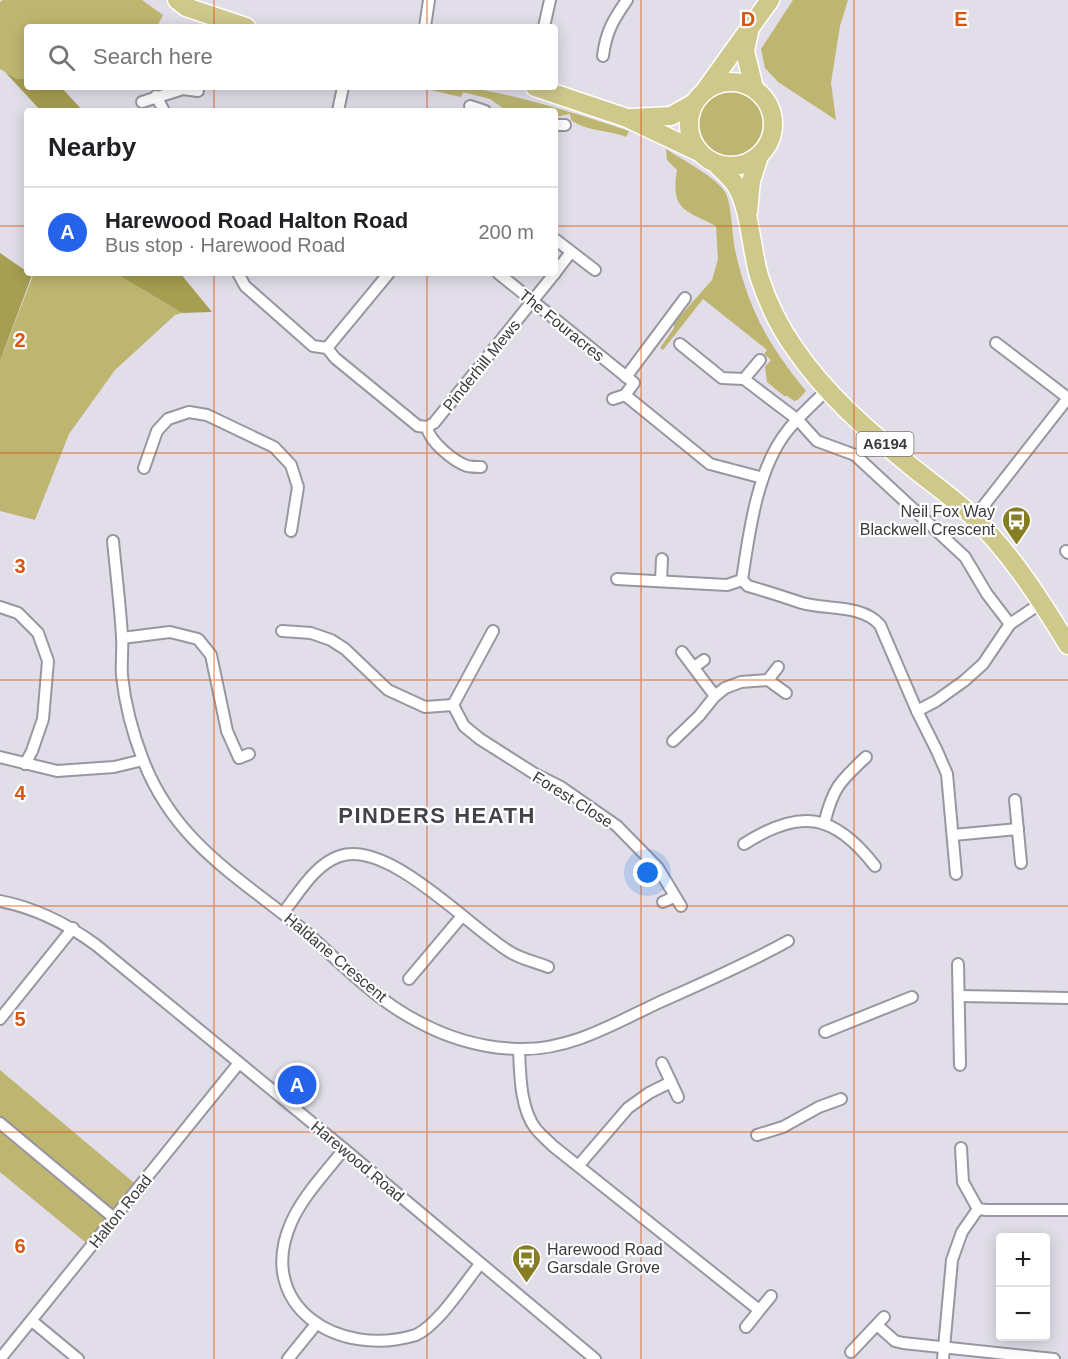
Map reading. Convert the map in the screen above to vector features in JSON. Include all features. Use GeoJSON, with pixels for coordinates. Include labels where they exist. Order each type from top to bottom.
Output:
{"type":"FeatureCollection","features":[{"type":"Feature","properties":{"kind":"main road"},"geometry":{"type":"LineString","coordinates":[[177,0],[186,7],[237,24]]}},
{"type":"Feature","properties":{"kind":"main road"},"geometry":{"type":"LineString","coordinates":[[699,152],[689,133],[688,118],[700,96],[770,0]]}},
{"type":"Feature","properties":{"kind":"main road"},"geometry":{"type":"LineString","coordinates":[[752,24],[745,51],[754,88]]}},
{"type":"Feature","properties":{"kind":"main road","name":"A6194"},"geometry":{"type":"LineString","coordinates":[[627,118],[671,116],[723,82],[734,81],[754,88],[770,107],[773,125],[768,144],[759,156],[751,181],[747,217]]}},
{"type":"Feature","properties":{"kind":"main road","name":"A6194"},"geometry":{"type":"LineString","coordinates":[[544,90],[627,118],[699,152],[716,164],[735,184],[747,217],[751,246],[760,278],[793,348],[827,390],[862,424],[974,518],[998,544],[1068,645]]}},
{"type":"Feature","properties":{"kind":"main road"},"geometry":{"type":"LineString","coordinates":[[716,164],[736,166],[746,164],[759,156]]}},
{"type":"Feature","properties":{"kind":"street"},"geometry":{"type":"LineString","coordinates":[[425,24],[429,0]]}},
{"type":"Feature","properties":{"kind":"street"},"geometry":{"type":"LineString","coordinates":[[545,24],[550,0]]}},
{"type":"Feature","properties":{"kind":"street"},"geometry":{"type":"LineString","coordinates":[[603,56],[605,37],[627,0]]}},
{"type":"Feature","properties":{"kind":"street"},"geometry":{"type":"LineString","coordinates":[[142,102],[179,90]]}},
{"type":"Feature","properties":{"kind":"street"},"geometry":{"type":"LineString","coordinates":[[188,90],[198,92]]}},
{"type":"Feature","properties":{"kind":"street"},"geometry":{"type":"LineString","coordinates":[[339,108],[342,90]]}},
{"type":"Feature","properties":{"kind":"street"},"geometry":{"type":"LineString","coordinates":[[156,96],[162,108]]}},
{"type":"Feature","properties":{"kind":"street"},"geometry":{"type":"LineString","coordinates":[[470,106],[476,108]]}},
{"type":"Feature","properties":{"kind":"street"},"geometry":{"type":"LineString","coordinates":[[558,242],[595,270]]}},
{"type":"Feature","properties":{"kind":"street","name":"Pinderhill Mews"},"geometry":{"type":"LineString","coordinates":[[558,269],[572,252]]}},
{"type":"Feature","properties":{"kind":"street"},"geometry":{"type":"LineString","coordinates":[[240,276],[245,286],[314,346],[327,348],[335,358],[418,426],[427,427],[428,434],[434,442],[462,464],[481,467]]}},
{"type":"Feature","properties":{"kind":"street"},"geometry":{"type":"LineString","coordinates":[[327,348],[387,276]]}},
{"type":"Feature","properties":{"kind":"street","name":"The Fouracres"},"geometry":{"type":"LineString","coordinates":[[502,276],[626,377]]}},
{"type":"Feature","properties":{"kind":"street","name":"Pinderhill Mews"},"geometry":{"type":"LineString","coordinates":[[427,427],[434,423],[553,276]]}},
{"type":"Feature","properties":{"kind":"street"},"geometry":{"type":"LineString","coordinates":[[613,399],[625,395],[634,383],[626,377],[685,298]]}},
{"type":"Feature","properties":{"kind":"street"},"geometry":{"type":"LineString","coordinates":[[974,518],[1068,398],[996,343]]}},
{"type":"Feature","properties":{"kind":"street"},"geometry":{"type":"LineString","coordinates":[[680,344],[722,378],[744,379],[798,420],[817,441],[855,454],[965,557],[987,594],[1010,624]]}},
{"type":"Feature","properties":{"kind":"street"},"geometry":{"type":"LineString","coordinates":[[744,379],[760,360]]}},
{"type":"Feature","properties":{"kind":"street"},"geometry":{"type":"LineString","coordinates":[[742,580],[752,522],[763,478],[787,430],[827,390]]}},
{"type":"Feature","properties":{"kind":"street"},"geometry":{"type":"LineString","coordinates":[[625,395],[711,464],[763,478]]}},
{"type":"Feature","properties":{"kind":"street"},"geometry":{"type":"LineString","coordinates":[[144,468],[157,431],[168,419],[189,412],[207,415],[274,447],[291,465],[298,487],[291,531]]}},
{"type":"Feature","properties":{"kind":"street","name":"Haldane Crescent"},"geometry":{"type":"LineString","coordinates":[[113,541],[122,638],[122,676],[143,760],[160,796],[186,833],[220,866],[283,913],[376,993],[415,1020],[452,1037],[485,1046],[519,1049],[576,1041],[714,978],[788,941]]}},
{"type":"Feature","properties":{"kind":"street"},"geometry":{"type":"LineString","coordinates":[[661,580],[662,559]]}},
{"type":"Feature","properties":{"kind":"street"},"geometry":{"type":"LineString","coordinates":[[617,579],[727,585],[742,580]]}},
{"type":"Feature","properties":{"kind":"street"},"geometry":{"type":"LineString","coordinates":[[742,580],[748,586],[802,603],[823,608],[847,609],[875,619],[880,625],[947,774],[956,874]]}},
{"type":"Feature","properties":{"kind":"street"},"geometry":{"type":"LineString","coordinates":[[917,711],[964,681],[983,664],[1010,624],[1041,603]]}},
{"type":"Feature","properties":{"kind":"street"},"geometry":{"type":"LineString","coordinates":[[0,607],[18,613],[38,633],[48,661],[43,719],[25,764]]}},
{"type":"Feature","properties":{"kind":"street"},"geometry":{"type":"LineString","coordinates":[[282,632],[311,633],[331,640],[345,649],[388,690],[425,707],[453,705],[493,631]]}},
{"type":"Feature","properties":{"kind":"street"},"geometry":{"type":"LineString","coordinates":[[122,638],[170,632],[198,639],[211,655],[227,731],[239,758],[249,754]]}},
{"type":"Feature","properties":{"kind":"street"},"geometry":{"type":"LineString","coordinates":[[682,652],[715,696]]}},
{"type":"Feature","properties":{"kind":"street"},"geometry":{"type":"LineString","coordinates":[[693,667],[704,660]]}},
{"type":"Feature","properties":{"kind":"street"},"geometry":{"type":"LineString","coordinates":[[768,680],[778,667]]}},
{"type":"Feature","properties":{"kind":"street"},"geometry":{"type":"LineString","coordinates":[[673,741],[725,688],[741,682],[768,680],[786,693]]}},
{"type":"Feature","properties":{"kind":"street","name":"Forest Close"},"geometry":{"type":"LineString","coordinates":[[453,705],[464,726],[480,739],[535,774],[561,787],[617,826],[658,868],[678,901],[663,903]]}},
{"type":"Feature","properties":{"kind":"street"},"geometry":{"type":"LineString","coordinates":[[0,757],[57,771],[87,771],[143,760]]}},
{"type":"Feature","properties":{"kind":"street"},"geometry":{"type":"LineString","coordinates":[[824,824],[831,798],[841,780],[866,757]]}},
{"type":"Feature","properties":{"kind":"street"},"geometry":{"type":"LineString","coordinates":[[1015,800],[1021,863]]}},
{"type":"Feature","properties":{"kind":"street"},"geometry":{"type":"LineString","coordinates":[[744,844],[783,823],[807,820],[842,831],[859,845],[875,866]]}},
{"type":"Feature","properties":{"kind":"street"},"geometry":{"type":"LineString","coordinates":[[953,836],[1018,829]]}},
{"type":"Feature","properties":{"kind":"street"},"geometry":{"type":"LineString","coordinates":[[283,913],[319,868],[339,856],[358,853],[385,861],[416,879],[511,953],[548,966]]}},
{"type":"Feature","properties":{"kind":"street","name":"Harewood Road"},"geometry":{"type":"LineString","coordinates":[[0,901],[25,906],[73,928],[96,945],[344,1149],[480,1264],[581,1355],[595,1359]]}},
{"type":"Feature","properties":{"kind":"street"},"geometry":{"type":"LineString","coordinates":[[409,979],[462,916]]}},
{"type":"Feature","properties":{"kind":"street"},"geometry":{"type":"LineString","coordinates":[[0,1019],[73,928]]}},
{"type":"Feature","properties":{"kind":"street"},"geometry":{"type":"LineString","coordinates":[[958,964],[960,1065]]}},
{"type":"Feature","properties":{"kind":"street"},"geometry":{"type":"LineString","coordinates":[[959,996],[1068,998]]}},
{"type":"Feature","properties":{"kind":"street"},"geometry":{"type":"LineString","coordinates":[[825,1032],[912,997]]}},
{"type":"Feature","properties":{"kind":"street"},"geometry":{"type":"LineString","coordinates":[[519,1049],[524,1101],[534,1127],[553,1146],[759,1310]]}},
{"type":"Feature","properties":{"kind":"street","name":"Halton Road"},"geometry":{"type":"LineString","coordinates":[[0,1359],[239,1063]]}},
{"type":"Feature","properties":{"kind":"street"},"geometry":{"type":"LineString","coordinates":[[662,1063],[678,1097]]}},
{"type":"Feature","properties":{"kind":"street"},"geometry":{"type":"LineString","coordinates":[[579,1165],[628,1108],[649,1093],[671,1082]]}},
{"type":"Feature","properties":{"kind":"street"},"geometry":{"type":"LineString","coordinates":[[757,1135],[783,1127],[819,1107],[841,1100]]}},
{"type":"Feature","properties":{"kind":"street"},"geometry":{"type":"LineString","coordinates":[[0,1123],[114,1218]]}},
{"type":"Feature","properties":{"kind":"street"},"geometry":{"type":"LineString","coordinates":[[960,1148],[963,1182],[978,1209]]}},
{"type":"Feature","properties":{"kind":"street"},"geometry":{"type":"LineString","coordinates":[[344,1149],[302,1205],[291,1223],[285,1242],[282,1262],[285,1282],[293,1304],[313,1328],[337,1342],[357,1347],[387,1346],[418,1335],[443,1312],[480,1264]]}},
{"type":"Feature","properties":{"kind":"street"},"geometry":{"type":"LineString","coordinates":[[978,1209],[1068,1210]]}},
{"type":"Feature","properties":{"kind":"street"},"geometry":{"type":"LineString","coordinates":[[943,1353],[952,1260],[962,1232],[978,1209]]}},
{"type":"Feature","properties":{"kind":"street"},"geometry":{"type":"LineString","coordinates":[[746,1327],[771,1296]]}},
{"type":"Feature","properties":{"kind":"street"},"geometry":{"type":"LineString","coordinates":[[32,1321],[78,1359]]}},
{"type":"Feature","properties":{"kind":"street"},"geometry":{"type":"LineString","coordinates":[[851,1352],[880,1321],[899,1342],[943,1353],[1054,1359]]}},
{"type":"Feature","properties":{"kind":"street"},"geometry":{"type":"LineString","coordinates":[[288,1359],[313,1328]]}},
{"type":"Feature","properties":{"kind":"shaded area"},"geometry":{"type":"Polygon","coordinates":[[[3,0],[142,0],[163,15],[158,24],[24,24],[24,78],[17,79],[0,69],[0,2],[3,0]]]}},
{"type":"Feature","properties":{"kind":"shaded area"},"geometry":{"type":"Polygon","coordinates":[[[793,0],[848,0],[840,26],[831,83],[836,120],[778,82],[765,68],[761,49],[793,0]]]}},
{"type":"Feature","properties":{"kind":"shaded area"},"geometry":{"type":"Polygon","coordinates":[[[5,72],[17,79],[24,78],[24,90],[64,90],[80,108],[38,108],[5,72]]]}},
{"type":"Feature","properties":{"kind":"shaded area"},"geometry":{"type":"Polygon","coordinates":[[[730,89],[743,92],[754,99],[761,110],[764,123],[761,136],[754,147],[743,154],[730,157],[717,154],[706,147],[699,136],[696,123],[699,110],[706,99],[717,92],[730,89]]]}},
{"type":"Feature","properties":{"kind":"shaded area"},"geometry":{"type":"Polygon","coordinates":[[[431,90],[485,90],[557,108],[503,108],[490,99],[463,92],[461,97],[431,90]]]}},
{"type":"Feature","properties":{"kind":"shaded area"},"geometry":{"type":"Polygon","coordinates":[[[558,108],[629,131],[626,137],[590,129],[571,120],[570,114],[558,116],[558,108]]]}},
{"type":"Feature","properties":{"kind":"shaded area"},"geometry":{"type":"Polygon","coordinates":[[[666,149],[706,174],[725,192],[729,204],[736,254],[747,293],[771,343],[806,391],[798,400],[794,401],[784,396],[767,382],[765,367],[771,360],[764,354],[767,350],[703,299],[663,350],[660,348],[674,328],[674,323],[712,280],[718,259],[716,226],[689,212],[678,202],[675,184],[677,170],[667,160],[666,149]]]}},
{"type":"Feature","properties":{"kind":"shaded area"},"geometry":{"type":"Polygon","coordinates":[[[0,253],[24,270],[24,276],[32,276],[0,361],[0,253]]]}},
{"type":"Feature","properties":{"kind":"shaded area"},"geometry":{"type":"Polygon","coordinates":[[[33,276],[120,276],[182,313],[175,315],[115,370],[69,434],[35,520],[0,511],[0,361],[33,276]]]}},
{"type":"Feature","properties":{"kind":"shaded area"},"geometry":{"type":"Polygon","coordinates":[[[120,276],[182,276],[212,312],[182,313],[120,276]]]}},
{"type":"Feature","properties":{"kind":"shaded area"},"geometry":{"type":"Polygon","coordinates":[[[0,1070],[139,1187],[91,1247],[0,1172],[0,1070]]]}},
{"type":"Feature","properties":{"kind":"place","name":"Neil Fox Way Blackwell Crescent"},"geometry":{"type":"Point","coordinates":[1016,546]}},
{"type":"Feature","properties":{"kind":"place","name":"Harewood Road Halton Road"},"geometry":{"type":"Point","coordinates":[297,1085]}},
{"type":"Feature","properties":{"kind":"place","name":"Harewood Road Garsdale Grove"},"geometry":{"type":"Point","coordinates":[526,1284]}},
{"type":"Feature","properties":{"kind":"district","name":"PINDERS HEATH"},"geometry":{"type":"Point","coordinates":[437,815]}}]}
